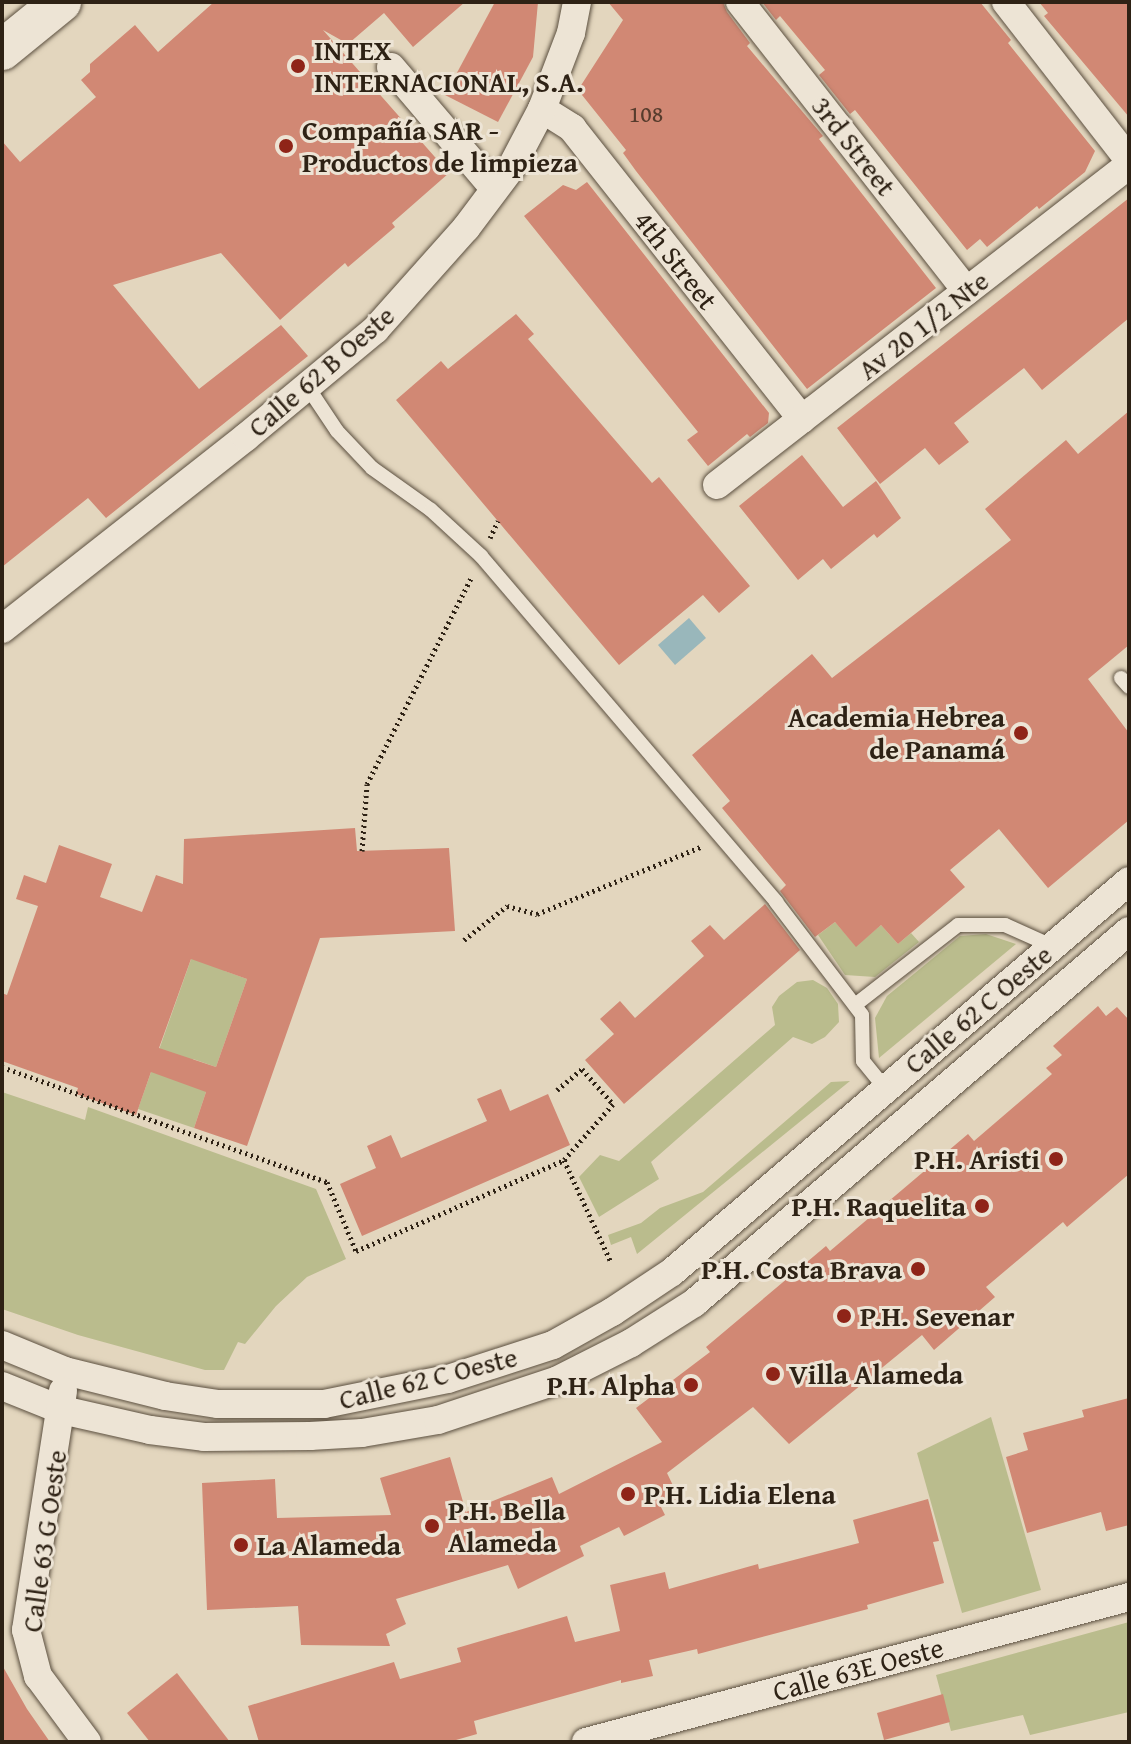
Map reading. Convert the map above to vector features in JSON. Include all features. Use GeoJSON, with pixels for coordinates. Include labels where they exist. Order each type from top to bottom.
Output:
{"type":"FeatureCollection","features":[{"type":"Feature","properties":{"kind":"main road"},"geometry":{"type":"LineString","coordinates":[[2,50],[61,2]]}},
{"type":"Feature","properties":{"kind":"street","name":"Calle 62 B Oeste"},"geometry":{"type":"LineString","coordinates":[[2,629],[375,330],[466,228],[511,168],[542,109],[571,33],[577,2]]}},
{"type":"Feature","properties":{"kind":"street","name":"3rd Street"},"geometry":{"type":"LineString","coordinates":[[740,2],[967,291]]}},
{"type":"Feature","properties":{"kind":"street"},"geometry":{"type":"LineString","coordinates":[[1006,2],[1129,163]]}},
{"type":"Feature","properties":{"kind":"street"},"geometry":{"type":"LineString","coordinates":[[391,67],[495,189]]}},
{"type":"Feature","properties":{"kind":"street","name":"4th Street"},"geometry":{"type":"LineString","coordinates":[[542,109],[572,128],[802,419]]}},
{"type":"Feature","properties":{"kind":"street","name":"Av 20 1/2 Nte"},"geometry":{"type":"LineString","coordinates":[[717,485],[1129,163]]}},
{"type":"Feature","properties":{"kind":"street","name":"Calle 62 C Oeste"},"geometry":{"type":"LineString","coordinates":[[2,1345],[65,1371],[165,1396],[218,1404],[324,1404],[499,1365],[553,1345],[612,1312],[672,1272],[1129,881]]}},
{"type":"Feature","properties":{"kind":"street","name":"Calle 62 C Oeste"},"geometry":{"type":"LineString","coordinates":[[2,1386],[105,1423],[204,1437],[362,1433],[438,1420],[558,1380],[631,1343],[694,1303],[1125,942]]}},
{"type":"Feature","properties":{"kind":"street"},"geometry":{"type":"LineString","coordinates":[[612,1312],[631,1343]]}},
{"type":"Feature","properties":{"kind":"street","name":"Calle 63 G Oeste"},"geometry":{"type":"LineString","coordinates":[[65,1371],[62,1410],[26,1630],[38,1676],[87,1742]]}},
{"type":"Feature","properties":{"kind":"street","name":"Calle 63E Oeste"},"geometry":{"type":"LineString","coordinates":[[586,1742],[1129,1597]]}},
{"type":"Feature","properties":{"kind":"lane"},"geometry":{"type":"LineString","coordinates":[[307,386],[337,431],[372,468],[431,510],[481,556],[722,838],[862,1015],[863,1061],[885,1088]]}},
{"type":"Feature","properties":{"kind":"lane"},"geometry":{"type":"LineString","coordinates":[[855,1005],[958,925],[1005,925],[1052,946]]}},
{"type":"Feature","properties":{"kind":"path"},"geometry":{"type":"LineString","coordinates":[[362,851],[367,784],[498,521]]}},
{"type":"Feature","properties":{"kind":"path"},"geometry":{"type":"LineString","coordinates":[[464,940],[507,906],[537,914],[722,838]]}},
{"type":"Feature","properties":{"kind":"path"},"geometry":{"type":"LineString","coordinates":[[2,1067],[327,1182],[356,1251],[564,1160],[613,1104],[582,1069],[557,1090]]}},
{"type":"Feature","properties":{"kind":"path"},"geometry":{"type":"LineString","coordinates":[[564,1160],[611,1262]]}},
{"type":"Feature","properties":{"kind":"green space"},"geometry":{"type":"Polygon","coordinates":[[[212,900],[233,948],[225,971],[247,979],[216,1067],[193,1059],[206,1092],[194,1128],[138,1109],[212,900]]]}},
{"type":"Feature","properties":{"kind":"green space"},"geometry":{"type":"Polygon","coordinates":[[[835,922],[856,946],[881,925],[898,944],[911,933],[919,942],[875,977],[845,975],[818,935],[835,922]]]}},
{"type":"Feature","properties":{"kind":"green space"},"geometry":{"type":"Polygon","coordinates":[[[986,934],[1016,944],[879,1058],[875,1018],[887,996],[960,936],[986,934]]]}},
{"type":"Feature","properties":{"kind":"green space"},"geometry":{"type":"Polygon","coordinates":[[[813,980],[827,988],[838,1004],[839,1022],[825,1037],[812,1044],[793,1037],[651,1162],[659,1179],[599,1217],[579,1177],[600,1155],[619,1161],[775,1025],[772,1007],[779,996],[797,982],[813,980]]]}},
{"type":"Feature","properties":{"kind":"green space"},"geometry":{"type":"Polygon","coordinates":[[[850,1081],[637,1254],[631,1237],[611,1245],[608,1235],[641,1223],[660,1208],[703,1192],[831,1082],[850,1081]]]}},
{"type":"Feature","properties":{"kind":"green space"},"geometry":{"type":"Polygon","coordinates":[[[2,1092],[85,1120],[88,1107],[316,1189],[346,1259],[307,1277],[276,1306],[245,1344],[238,1342],[224,1370],[205,1370],[78,1335],[2,1309],[2,1092]]]}},
{"type":"Feature","properties":{"kind":"green space"},"geometry":{"type":"Polygon","coordinates":[[[991,1417],[1041,1590],[962,1613],[917,1453],[991,1417]]]}},
{"type":"Feature","properties":{"kind":"green space"},"geometry":{"type":"Polygon","coordinates":[[[1129,1622],[1129,1712],[1030,1735],[1023,1715],[951,1731],[936,1675],[1129,1622]]]}},
{"type":"Feature","properties":{"kind":"water"},"geometry":{"type":"Polygon","coordinates":[[[689,618],[706,638],[675,665],[658,645],[689,618]]]}},
{"type":"Feature","properties":{"kind":"building"},"geometry":{"type":"Polygon","coordinates":[[[214,2],[465,2],[413,47],[384,13],[348,44],[323,30],[449,173],[392,223],[395,227],[348,267],[345,263],[280,320],[221,253],[113,285],[199,389],[281,325],[308,356],[106,518],[88,498],[2,567],[2,141],[20,162],[96,97],[81,80],[90,72],[90,64],[135,25],[158,52],[214,2]]]}},
{"type":"Feature","properties":{"kind":"building"},"geometry":{"type":"Polygon","coordinates":[[[495,2],[538,2],[533,57],[498,122],[445,95],[495,2]]]}},
{"type":"Feature","properties":{"kind":"building"},"geometry":{"type":"Polygon","coordinates":[[[608,2],[723,2],[750,43],[747,46],[823,136],[819,139],[936,288],[807,389],[636,171],[623,153],[626,150],[578,90],[623,20],[608,2]]]}},
{"type":"Feature","properties":{"kind":"building"},"geometry":{"type":"Polygon","coordinates":[[[762,2],[980,2],[1011,40],[1008,43],[1095,151],[1085,172],[987,247],[980,239],[967,250],[855,110],[850,114],[819,75],[825,70],[780,16],[776,20],[762,2]]]}},
{"type":"Feature","properties":{"kind":"building"},"geometry":{"type":"Polygon","coordinates":[[[1039,2],[1129,2],[1129,117],[1044,16],[1048,13],[1039,2]]]}},
{"type":"Feature","properties":{"kind":"building"},"geometry":{"type":"Polygon","coordinates":[[[587,182],[769,413],[768,423],[750,437],[747,434],[708,466],[687,440],[698,432],[524,216],[563,185],[576,190],[587,182]]]}},
{"type":"Feature","properties":{"kind":"building"},"geometry":{"type":"Polygon","coordinates":[[[1129,198],[1129,318],[1042,390],[1024,368],[954,423],[969,442],[939,465],[925,448],[880,484],[837,428],[1129,198]]]}},
{"type":"Feature","properties":{"kind":"building"},"geometry":{"type":"Polygon","coordinates":[[[516,314],[534,334],[528,339],[652,483],[659,477],[750,586],[719,613],[703,595],[619,665],[396,400],[441,361],[448,369],[516,314]]]}},
{"type":"Feature","properties":{"kind":"building"},"geometry":{"type":"Polygon","coordinates":[[[1129,411],[1129,645],[1088,679],[1129,733],[1129,820],[1048,888],[999,829],[950,870],[965,887],[898,944],[881,925],[856,947],[835,922],[815,937],[780,891],[786,885],[722,808],[730,801],[692,755],[812,654],[832,678],[1011,540],[985,509],[1066,440],[1078,454],[1129,411]]]}},
{"type":"Feature","properties":{"kind":"building"},"geometry":{"type":"Polygon","coordinates":[[[802,455],[843,507],[876,481],[901,518],[877,538],[874,534],[831,569],[823,559],[798,580],[739,506],[802,455]]]}},
{"type":"Feature","properties":{"kind":"building"},"geometry":{"type":"Polygon","coordinates":[[[355,828],[357,851],[449,848],[455,931],[320,938],[247,1146],[194,1128],[206,1092],[151,1072],[136,1115],[76,1094],[78,1088],[2,1061],[2,993],[7,995],[38,906],[16,899],[24,875],[46,883],[59,845],[112,864],[100,897],[142,912],[156,875],[183,884],[184,839],[355,828]],[[191,959],[159,1048],[216,1067],[247,979],[191,959]]]}},
{"type":"Feature","properties":{"kind":"building"},"geometry":{"type":"Polygon","coordinates":[[[765,904],[800,950],[624,1104],[585,1060],[614,1034],[600,1019],[620,1001],[635,1018],[704,956],[691,941],[710,925],[724,940],[765,904]]]}},
{"type":"Feature","properties":{"kind":"building"},"geometry":{"type":"Polygon","coordinates":[[[1098,1006],[1106,1016],[1117,1007],[1129,1020],[1129,1174],[1067,1227],[1063,1222],[986,1287],[995,1297],[934,1350],[922,1335],[789,1444],[753,1407],[667,1473],[679,1498],[661,1507],[665,1515],[624,1536],[619,1527],[580,1546],[584,1556],[518,1589],[508,1565],[396,1599],[406,1624],[386,1634],[390,1646],[301,1645],[298,1606],[207,1610],[202,1483],[275,1479],[277,1518],[391,1515],[380,1478],[450,1457],[466,1512],[552,1477],[559,1494],[662,1442],[636,1408],[710,1352],[706,1347],[826,1246],[830,1251],[968,1134],[974,1141],[1052,1074],[1046,1068],[1062,1055],[1053,1046],[1098,1006]]]}},
{"type":"Feature","properties":{"kind":"building"},"geometry":{"type":"Polygon","coordinates":[[[501,1089],[510,1111],[548,1094],[570,1145],[362,1236],[340,1184],[376,1168],[367,1146],[391,1135],[401,1158],[487,1121],[477,1099],[501,1089]]]}},
{"type":"Feature","properties":{"kind":"building"},"geometry":{"type":"Polygon","coordinates":[[[1129,1398],[1129,1525],[1106,1531],[1101,1512],[1027,1533],[1006,1457],[1028,1450],[1023,1433],[1084,1417],[1082,1410],[1129,1398]]]}},
{"type":"Feature","properties":{"kind":"building"},"geometry":{"type":"Polygon","coordinates":[[[928,1499],[939,1541],[933,1542],[944,1583],[867,1605],[868,1609],[698,1654],[697,1649],[649,1660],[653,1676],[621,1683],[621,1680],[474,1721],[477,1734],[449,1742],[259,1742],[248,1706],[394,1662],[400,1679],[461,1662],[457,1648],[567,1616],[575,1642],[620,1631],[610,1585],[665,1572],[669,1589],[758,1564],[759,1569],[859,1543],[853,1520],[928,1499]]]}},
{"type":"Feature","properties":{"kind":"building"},"geometry":{"type":"Polygon","coordinates":[[[2,1665],[27,1709],[50,1742],[2,1742],[2,1665]]]}},
{"type":"Feature","properties":{"kind":"building"},"geometry":{"type":"Polygon","coordinates":[[[177,1673],[230,1742],[150,1742],[127,1713],[177,1673]]]}},
{"type":"Feature","properties":{"kind":"building"},"geometry":{"type":"Polygon","coordinates":[[[943,1694],[950,1722],[884,1740],[877,1713],[943,1694]]]}},
{"type":"Feature","properties":{"kind":"place","name":"INTEX INTERNACIONAL, S.A."},"geometry":{"type":"Point","coordinates":[298,66]}},
{"type":"Feature","properties":{"kind":"place","name":"Compañía SAR - Productos de limpieza"},"geometry":{"type":"Point","coordinates":[286,146]}},
{"type":"Feature","properties":{"kind":"place","name":"Academia Hebrea de Panamá"},"geometry":{"type":"Point","coordinates":[1021,733]}},
{"type":"Feature","properties":{"kind":"place","name":"P.H. Aristi"},"geometry":{"type":"Point","coordinates":[1056,1159]}},
{"type":"Feature","properties":{"kind":"place","name":"P.H. Raquelita"},"geometry":{"type":"Point","coordinates":[982,1206]}},
{"type":"Feature","properties":{"kind":"place","name":"P.H. Costa Brava"},"geometry":{"type":"Point","coordinates":[918,1269]}},
{"type":"Feature","properties":{"kind":"place","name":"P.H. Sevenar"},"geometry":{"type":"Point","coordinates":[844,1316]}},
{"type":"Feature","properties":{"kind":"place","name":"Villa Alameda"},"geometry":{"type":"Point","coordinates":[773,1374]}},
{"type":"Feature","properties":{"kind":"place","name":"P.H. Alpha"},"geometry":{"type":"Point","coordinates":[691,1385]}},
{"type":"Feature","properties":{"kind":"place","name":"P.H. Lidia Elena"},"geometry":{"type":"Point","coordinates":[628,1494]}},
{"type":"Feature","properties":{"kind":"place","name":"P.H. Bella Alameda"},"geometry":{"type":"Point","coordinates":[432,1526]}},
{"type":"Feature","properties":{"kind":"place","name":"La Alameda"},"geometry":{"type":"Point","coordinates":[241,1545]}}]}
